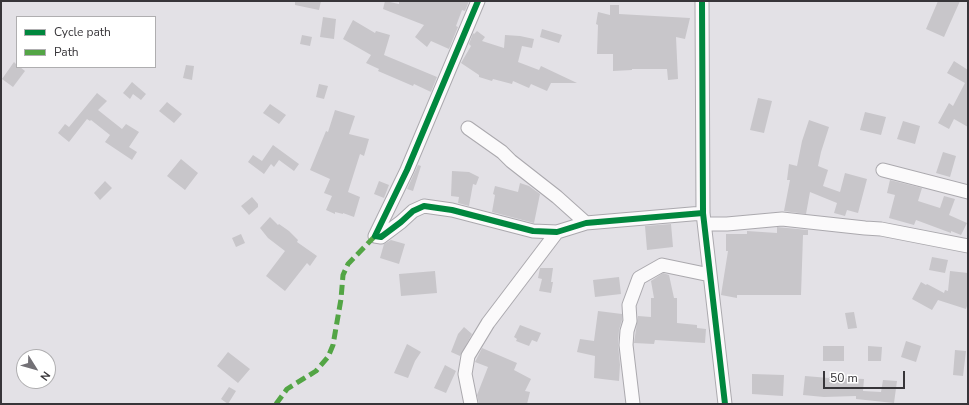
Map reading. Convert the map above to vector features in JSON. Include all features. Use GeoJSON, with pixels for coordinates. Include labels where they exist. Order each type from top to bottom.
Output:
{"type":"FeatureCollection","features":[{"type":"Feature","properties":{"kind":"street"},"geometry":{"type":"LineString","coordinates":[[478,1],[407,170],[375,236],[381,237],[419,208],[428,205],[533,231],[556,232],[586,223],[704,219],[727,224],[782,219],[881,229],[968,246]]}},
{"type":"Feature","properties":{"kind":"street"},"geometry":{"type":"LineString","coordinates":[[702,1],[704,219],[725,404]]}},
{"type":"Feature","properties":{"kind":"street"},"geometry":{"type":"LineString","coordinates":[[468,128],[502,152],[586,223]]}},
{"type":"Feature","properties":{"kind":"street"},"geometry":{"type":"LineString","coordinates":[[883,170],[968,192]]}},
{"type":"Feature","properties":{"kind":"street"},"geometry":{"type":"LineString","coordinates":[[471,404],[466,374],[468,356],[488,323],[556,232]]}},
{"type":"Feature","properties":{"kind":"street"},"geometry":{"type":"LineString","coordinates":[[632,404],[626,345],[627,331],[630,321],[629,305],[639,278],[662,265],[710,275]]}},
{"type":"Feature","properties":{"kind":"building"},"geometry":{"type":"Polygon","coordinates":[[[295,1],[321,1],[319,10],[295,5],[295,1]]]}},
{"type":"Feature","properties":{"kind":"building"},"geometry":{"type":"Polygon","coordinates":[[[385,1],[399,4],[399,1],[469,1],[465,11],[462,10],[456,26],[458,27],[449,49],[431,41],[427,47],[415,37],[424,25],[383,9],[385,1]]]}},
{"type":"Feature","properties":{"kind":"building"},"geometry":{"type":"Polygon","coordinates":[[[938,1],[960,1],[944,37],[926,29],[938,1]]]}},
{"type":"Feature","properties":{"kind":"building"},"geometry":{"type":"Polygon","coordinates":[[[610,5],[619,5],[619,14],[690,18],[685,39],[676,37],[678,79],[668,80],[667,69],[632,69],[613,71],[613,54],[597,54],[598,25],[596,24],[598,12],[610,15],[610,5]]]}},
{"type":"Feature","properties":{"kind":"building"},"geometry":{"type":"Polygon","coordinates":[[[323,17],[336,19],[334,39],[320,37],[323,17]]]}},
{"type":"Feature","properties":{"kind":"building"},"geometry":{"type":"Polygon","coordinates":[[[353,20],[375,33],[376,31],[390,35],[384,55],[437,77],[431,92],[378,71],[379,69],[366,63],[371,55],[343,39],[353,20]]]}},
{"type":"Feature","properties":{"kind":"building"},"geometry":{"type":"Polygon","coordinates":[[[542,29],[562,35],[559,43],[540,37],[542,29]]]}},
{"type":"Feature","properties":{"kind":"building"},"geometry":{"type":"Polygon","coordinates":[[[477,31],[485,37],[482,41],[504,48],[505,35],[534,39],[532,48],[522,46],[518,62],[539,70],[541,66],[577,83],[551,83],[547,91],[531,84],[529,88],[513,81],[512,84],[493,79],[492,81],[479,77],[479,75],[461,63],[471,46],[469,44],[473,33],[474,34],[477,31]]]}},
{"type":"Feature","properties":{"kind":"building"},"geometry":{"type":"Polygon","coordinates":[[[302,35],[312,37],[310,46],[300,44],[302,35]]]}},
{"type":"Feature","properties":{"kind":"building"},"geometry":{"type":"Polygon","coordinates":[[[954,61],[968,70],[968,127],[954,119],[949,129],[938,123],[949,103],[953,106],[965,83],[947,73],[954,61]]]}},
{"type":"Feature","properties":{"kind":"building"},"geometry":{"type":"Polygon","coordinates":[[[14,62],[16,64],[16,68],[21,68],[25,71],[13,87],[2,79],[14,62]]]}},
{"type":"Feature","properties":{"kind":"building"},"geometry":{"type":"Polygon","coordinates":[[[186,65],[194,66],[192,80],[183,78],[186,65]]]}},
{"type":"Feature","properties":{"kind":"building"},"geometry":{"type":"Polygon","coordinates":[[[132,82],[146,94],[141,100],[133,94],[130,99],[123,93],[132,82]]]}},
{"type":"Feature","properties":{"kind":"building"},"geometry":{"type":"Polygon","coordinates":[[[319,84],[328,86],[324,99],[316,97],[319,84]]]}},
{"type":"Feature","properties":{"kind":"building"},"geometry":{"type":"Polygon","coordinates":[[[97,93],[107,101],[98,110],[122,129],[126,124],[139,132],[129,147],[137,152],[132,160],[105,142],[110,135],[91,120],[90,121],[87,119],[69,142],[58,133],[65,124],[69,127],[97,93]]]}},
{"type":"Feature","properties":{"kind":"building"},"geometry":{"type":"Polygon","coordinates":[[[758,98],[772,101],[764,133],[750,130],[758,98]]]}},
{"type":"Feature","properties":{"kind":"building"},"geometry":{"type":"Polygon","coordinates":[[[167,102],[182,114],[174,123],[159,111],[167,102]]]}},
{"type":"Feature","properties":{"kind":"building"},"geometry":{"type":"Polygon","coordinates":[[[270,104],[286,115],[279,124],[263,113],[270,104]]]}},
{"type":"Feature","properties":{"kind":"building"},"geometry":{"type":"Polygon","coordinates":[[[335,110],[355,116],[349,134],[369,139],[364,156],[360,154],[348,192],[360,197],[354,217],[343,213],[335,212],[335,214],[326,210],[332,196],[324,193],[330,179],[310,170],[326,131],[328,132],[335,110]]]}},
{"type":"Feature","properties":{"kind":"building"},"geometry":{"type":"Polygon","coordinates":[[[865,112],[886,117],[881,135],[860,130],[865,112]]]}},
{"type":"Feature","properties":{"kind":"building"},"geometry":{"type":"Polygon","coordinates":[[[809,120],[829,127],[818,166],[828,170],[823,186],[840,192],[845,173],[867,179],[858,213],[847,210],[845,216],[834,213],[837,203],[810,192],[806,214],[784,211],[790,180],[787,180],[789,164],[797,166],[802,141],[809,120]]]}},
{"type":"Feature","properties":{"kind":"building"},"geometry":{"type":"Polygon","coordinates":[[[903,121],[920,126],[915,144],[897,139],[903,121]]]}},
{"type":"Feature","properties":{"kind":"building"},"geometry":{"type":"Polygon","coordinates":[[[273,145],[299,164],[294,171],[279,160],[274,167],[271,164],[264,174],[248,162],[253,155],[262,161],[273,145]]]}},
{"type":"Feature","properties":{"kind":"building"},"geometry":{"type":"Polygon","coordinates":[[[943,152],[956,156],[950,177],[936,173],[943,152]]]}},
{"type":"Feature","properties":{"kind":"building"},"geometry":{"type":"Polygon","coordinates":[[[181,159],[198,173],[185,190],[167,176],[181,159]]]}},
{"type":"Feature","properties":{"kind":"building"},"geometry":{"type":"Polygon","coordinates":[[[418,165],[421,166],[413,191],[407,189],[418,165]]]}},
{"type":"Feature","properties":{"kind":"building"},"geometry":{"type":"Polygon","coordinates":[[[452,171],[469,172],[479,177],[476,185],[473,184],[469,206],[458,203],[459,197],[451,196],[452,171]]]}},
{"type":"Feature","properties":{"kind":"building"},"geometry":{"type":"Polygon","coordinates":[[[890,180],[922,188],[918,201],[940,208],[944,196],[955,199],[949,215],[967,223],[961,235],[951,231],[951,233],[916,220],[914,225],[889,218],[895,195],[887,193],[890,180]]]}},
{"type":"Feature","properties":{"kind":"building"},"geometry":{"type":"Polygon","coordinates":[[[105,181],[112,188],[100,200],[94,193],[105,181]]]}},
{"type":"Feature","properties":{"kind":"building"},"geometry":{"type":"Polygon","coordinates":[[[379,181],[389,185],[384,198],[374,194],[379,181]]]}},
{"type":"Feature","properties":{"kind":"building"},"geometry":{"type":"Polygon","coordinates":[[[520,183],[529,186],[540,194],[534,223],[492,212],[495,186],[518,192],[520,183]]]}},
{"type":"Feature","properties":{"kind":"building"},"geometry":{"type":"Polygon","coordinates":[[[252,197],[258,204],[258,207],[249,215],[241,206],[252,197]]]}},
{"type":"Feature","properties":{"kind":"building"},"geometry":{"type":"Polygon","coordinates":[[[270,217],[278,225],[279,224],[289,231],[298,240],[297,242],[317,256],[310,266],[307,263],[285,291],[266,276],[285,251],[268,238],[260,228],[270,217]]]}},
{"type":"Feature","properties":{"kind":"building"},"geometry":{"type":"Polygon","coordinates":[[[671,224],[673,247],[647,250],[645,226],[671,224]]]}},
{"type":"Feature","properties":{"kind":"building"},"geometry":{"type":"Polygon","coordinates":[[[777,227],[808,230],[808,235],[803,235],[801,295],[737,295],[737,298],[721,295],[728,251],[726,251],[726,234],[747,234],[747,231],[777,233],[777,227]]]}},
{"type":"Feature","properties":{"kind":"building"},"geometry":{"type":"Polygon","coordinates":[[[241,234],[245,243],[236,247],[232,238],[241,234]]]}},
{"type":"Feature","properties":{"kind":"building"},"geometry":{"type":"Polygon","coordinates":[[[391,240],[405,244],[399,264],[380,258],[384,244],[391,240]]]}},
{"type":"Feature","properties":{"kind":"building"},"geometry":{"type":"Polygon","coordinates":[[[932,257],[948,260],[945,273],[929,270],[932,257]]]}},
{"type":"Feature","properties":{"kind":"building"},"geometry":{"type":"Polygon","coordinates":[[[540,268],[553,268],[551,293],[539,291],[542,279],[538,278],[540,268]]]}},
{"type":"Feature","properties":{"kind":"building"},"geometry":{"type":"Polygon","coordinates":[[[435,271],[437,293],[401,296],[399,274],[435,271]]]}},
{"type":"Feature","properties":{"kind":"building"},"geometry":{"type":"Polygon","coordinates":[[[950,271],[968,273],[968,303],[966,309],[938,300],[932,310],[912,299],[921,282],[944,293],[945,290],[948,291],[950,271]]]}},
{"type":"Feature","properties":{"kind":"building"},"geometry":{"type":"Polygon","coordinates":[[[663,273],[669,275],[674,298],[677,298],[677,323],[697,325],[697,328],[706,329],[705,343],[655,340],[654,344],[634,343],[638,316],[651,317],[651,298],[654,298],[651,281],[663,273]]]}},
{"type":"Feature","properties":{"kind":"building"},"geometry":{"type":"Polygon","coordinates":[[[619,277],[621,294],[595,297],[593,280],[619,277]]]}},
{"type":"Feature","properties":{"kind":"building"},"geometry":{"type":"Polygon","coordinates":[[[598,311],[622,314],[618,344],[620,365],[619,381],[594,378],[595,356],[577,352],[580,339],[594,341],[598,311]]]}},
{"type":"Feature","properties":{"kind":"building"},"geometry":{"type":"Polygon","coordinates":[[[854,312],[857,328],[848,329],[845,313],[854,312]]]}},
{"type":"Feature","properties":{"kind":"building"},"geometry":{"type":"Polygon","coordinates":[[[520,325],[541,333],[537,342],[532,340],[529,346],[516,341],[517,339],[514,337],[520,325]]]}},
{"type":"Feature","properties":{"kind":"building"},"geometry":{"type":"Polygon","coordinates":[[[464,327],[472,334],[460,356],[451,352],[458,334],[464,327]]]}},
{"type":"Feature","properties":{"kind":"building"},"geometry":{"type":"Polygon","coordinates":[[[906,341],[921,346],[916,362],[901,357],[906,341]]]}},
{"type":"Feature","properties":{"kind":"building"},"geometry":{"type":"Polygon","coordinates":[[[407,344],[421,352],[415,361],[408,378],[394,373],[407,344]]]}},
{"type":"Feature","properties":{"kind":"building"},"geometry":{"type":"Polygon","coordinates":[[[823,346],[844,346],[844,361],[823,361],[823,346]]]}},
{"type":"Feature","properties":{"kind":"building"},"geometry":{"type":"Polygon","coordinates":[[[868,346],[882,347],[881,361],[868,361],[868,346]]]}},
{"type":"Feature","properties":{"kind":"building"},"geometry":{"type":"Polygon","coordinates":[[[482,348],[517,363],[514,370],[531,379],[525,391],[530,392],[527,404],[479,404],[477,395],[488,367],[475,362],[482,348]]]}},
{"type":"Feature","properties":{"kind":"building"},"geometry":{"type":"Polygon","coordinates":[[[955,350],[966,351],[963,376],[953,375],[955,350]]]}},
{"type":"Feature","properties":{"kind":"building"},"geometry":{"type":"Polygon","coordinates":[[[228,352],[250,369],[238,383],[217,366],[228,352]]]}},
{"type":"Feature","properties":{"kind":"building"},"geometry":{"type":"Polygon","coordinates":[[[445,365],[456,371],[446,393],[434,388],[445,365]]]}},
{"type":"Feature","properties":{"kind":"building"},"geometry":{"type":"Polygon","coordinates":[[[752,374],[784,375],[783,396],[752,394],[752,374]]]}},
{"type":"Feature","properties":{"kind":"building"},"geometry":{"type":"Polygon","coordinates":[[[805,376],[864,379],[863,391],[881,392],[883,380],[897,381],[894,403],[856,399],[856,396],[824,397],[803,395],[805,376]]]}},
{"type":"Feature","properties":{"kind":"building"},"geometry":{"type":"Polygon","coordinates":[[[229,387],[236,391],[228,404],[221,399],[229,387]]]}},
{"type":"Feature","properties":{"kind":"marked path"},"geometry":{"type":"LineString","coordinates":[[276,404],[287,389],[316,371],[328,357],[333,345],[341,299],[343,275],[348,264],[375,236]]}},
{"type":"Feature","properties":{"kind":"cycle path"},"geometry":{"type":"LineString","coordinates":[[478,1],[407,170],[375,236],[381,237],[413,211],[424,206],[452,210],[533,231],[557,232],[586,223],[703,213]]}},
{"type":"Feature","properties":{"kind":"cycle path"},"geometry":{"type":"LineString","coordinates":[[702,1],[703,213],[725,404]]}}]}
